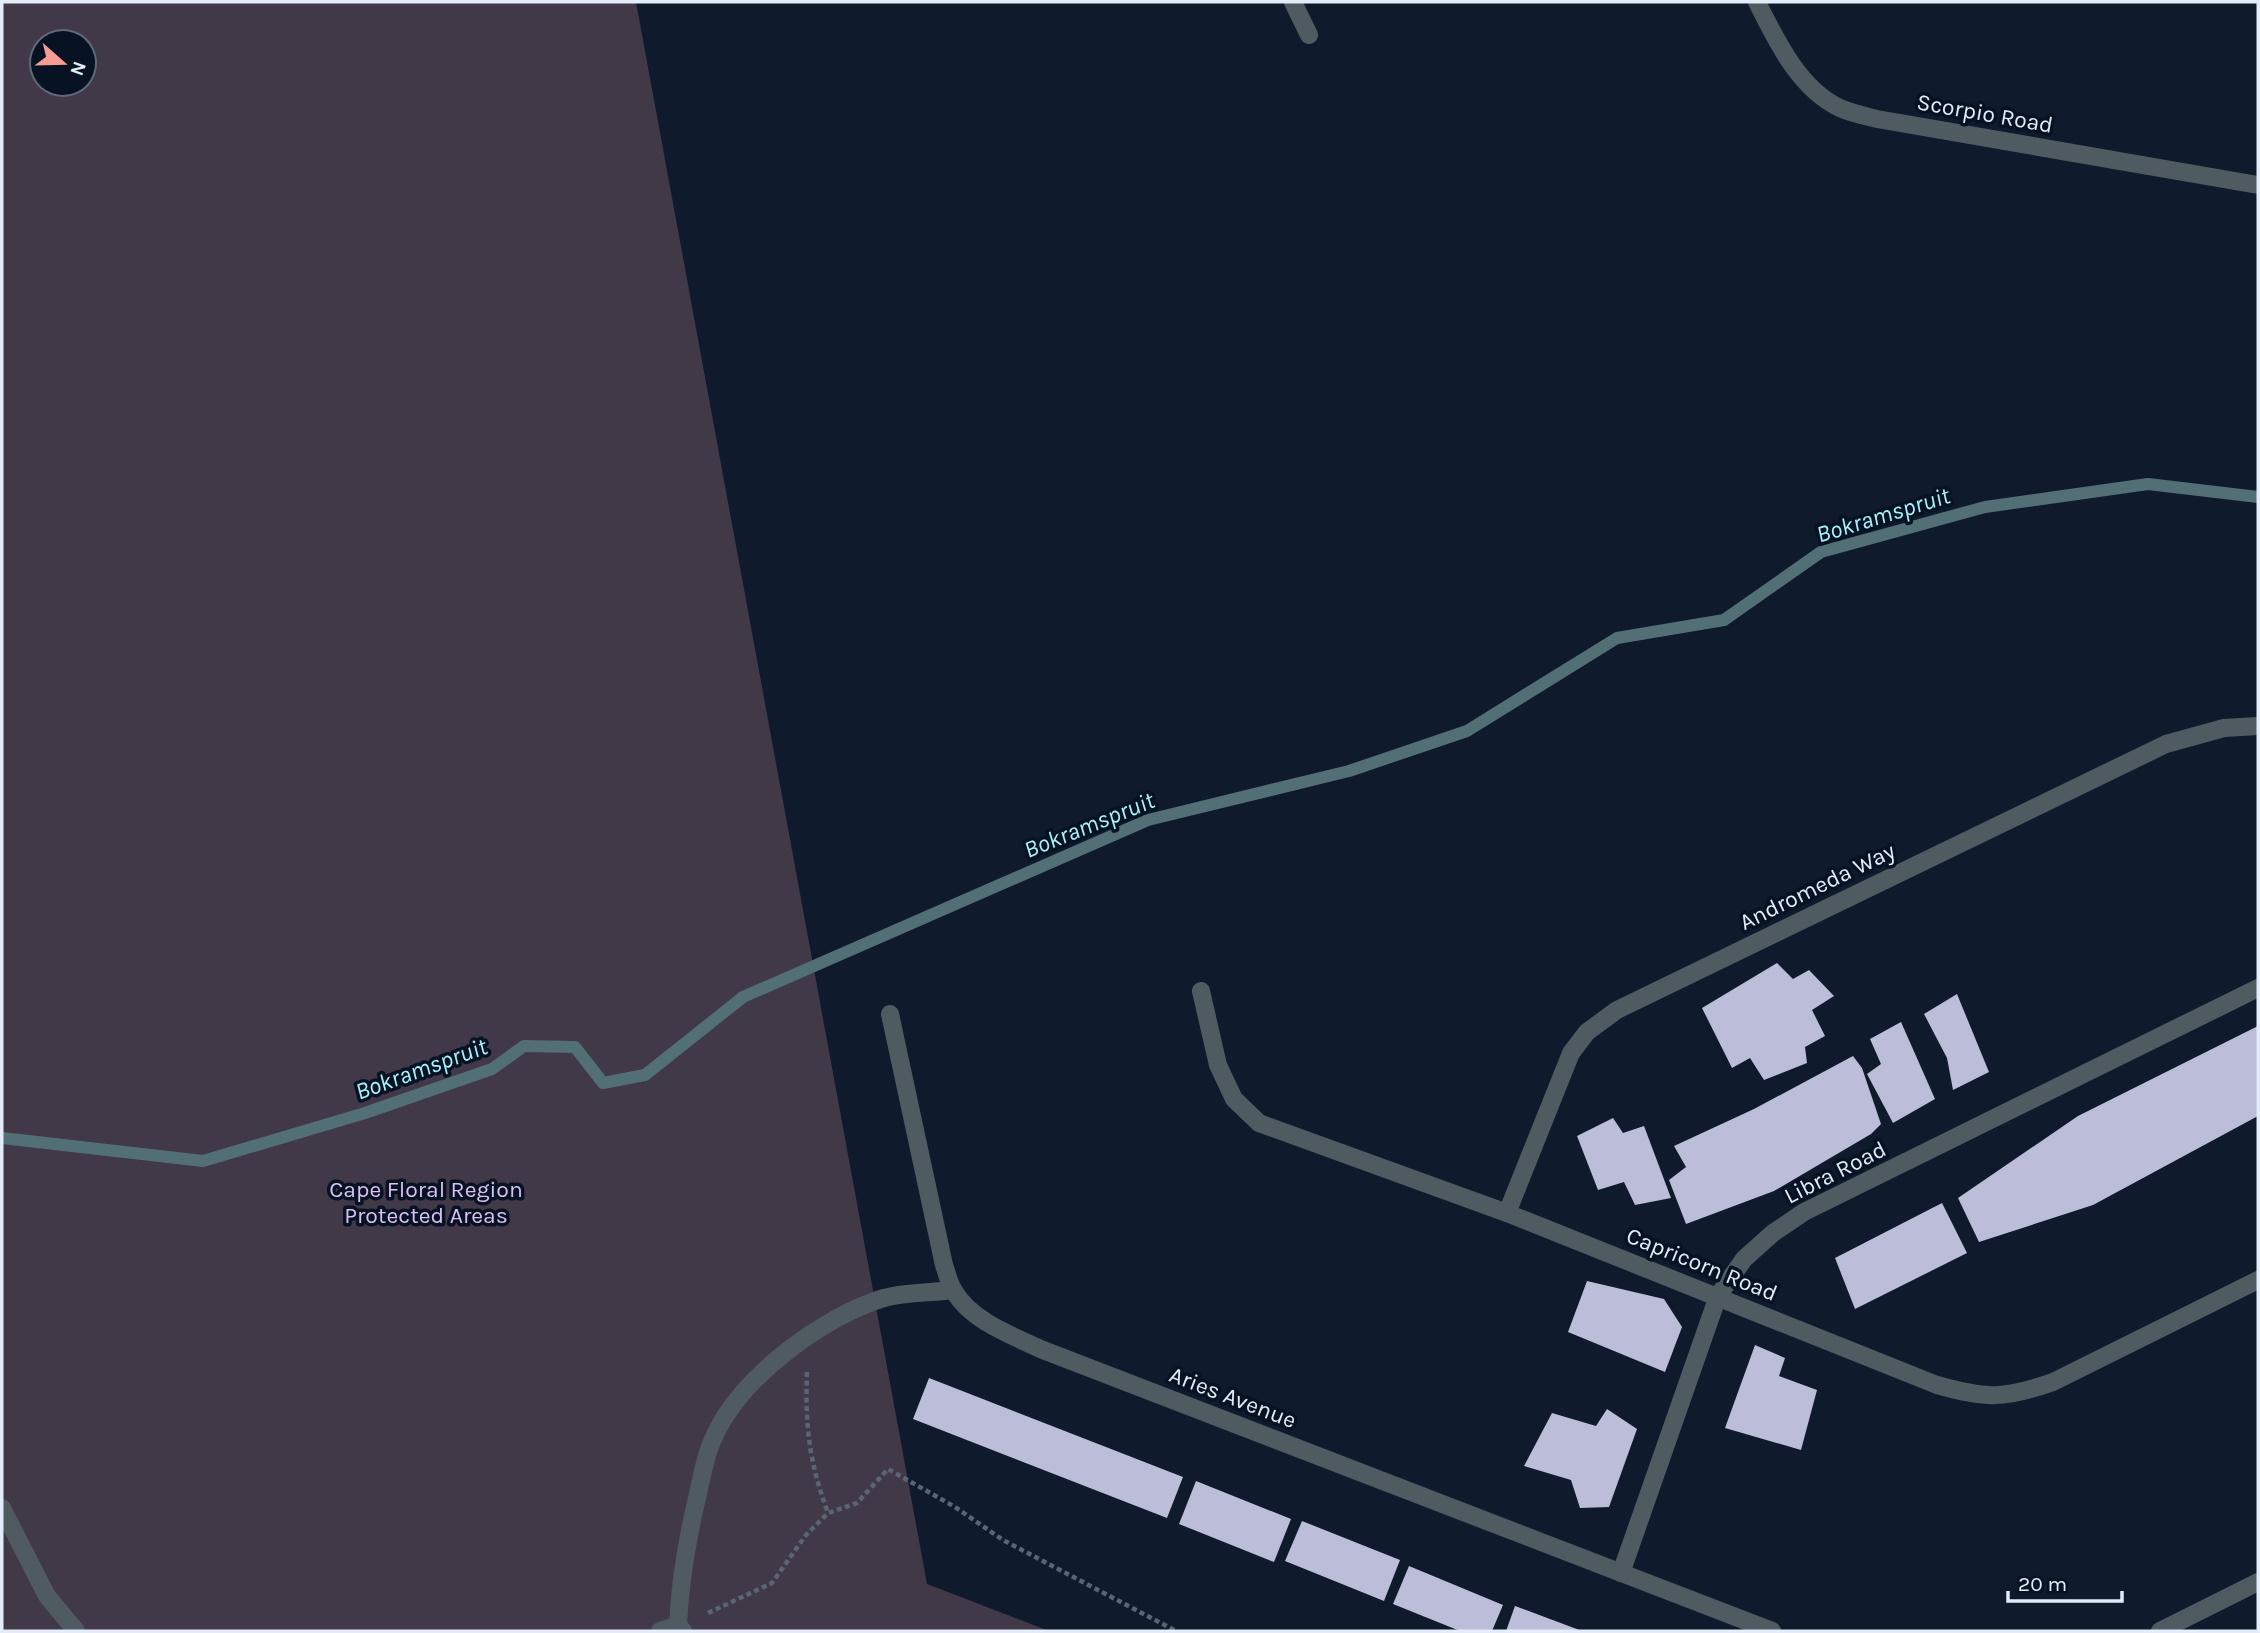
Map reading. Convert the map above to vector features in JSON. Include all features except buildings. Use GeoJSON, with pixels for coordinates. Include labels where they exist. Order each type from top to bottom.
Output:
{"type":"FeatureCollection","features":[{"type":"Feature","properties":{"kind":"street"},"geometry":{"type":"LineString","coordinates":[[1293,2],[1309,35]]}},
{"type":"Feature","properties":{"kind":"street","name":"Scorpio Road"},"geometry":{"type":"LineString","coordinates":[[1757,2],[1799,73],[1813,90],[1839,107],[1877,119],[2258,185]]}},
{"type":"Feature","properties":{"kind":"street","name":"Andromeda Way"},"geometry":{"type":"LineString","coordinates":[[1507,1213],[1570,1053],[1587,1032],[1617,1010],[2166,744],[2224,729],[2258,726]]}},
{"type":"Feature","properties":{"kind":"street","name":"Libra Road"},"geometry":{"type":"LineString","coordinates":[[1621,1573],[1718,1296],[1744,1259],[1773,1233],[1804,1212],[2258,988]]}},
{"type":"Feature","properties":{"kind":"street","name":"Capricorn Road"},"geometry":{"type":"LineString","coordinates":[[1201,990],[1218,1066],[1234,1099],[1259,1123],[1507,1213],[1937,1385],[1968,1394],[1998,1397],[2022,1393],[2053,1382],[2258,1280]]}},
{"type":"Feature","properties":{"kind":"street","name":"Aries Avenue"},"geometry":{"type":"LineString","coordinates":[[890,1014],[944,1265],[953,1290],[962,1303],[982,1318],[1006,1333],[1043,1350],[1772,1631]]}},
{"type":"Feature","properties":{"kind":"street"},"geometry":{"type":"LineString","coordinates":[[660,1631],[680,1629],[683,1574],[692,1518],[713,1438],[724,1417],[747,1390],[771,1365],[838,1317],[885,1298],[953,1290]]}},
{"type":"Feature","properties":{"kind":"street"},"geometry":{"type":"LineString","coordinates":[[2,1508],[47,1596],[76,1631]]}},
{"type":"Feature","properties":{"kind":"street"},"geometry":{"type":"LineString","coordinates":[[2160,1631],[2258,1582]]}},
{"type":"Feature","properties":{"kind":"path"},"geometry":{"type":"LineString","coordinates":[[809,1336],[805,1415],[815,1478],[828,1513]]}},
{"type":"Feature","properties":{"kind":"path"},"geometry":{"type":"LineString","coordinates":[[680,1629],[772,1583],[806,1535],[828,1513],[857,1503],[888,1469],[955,1507],[1003,1540],[1176,1631]]}},
{"type":"Feature","properties":{"kind":"green space","name":"Cape Floral Region Protected Areas"},"geometry":{"type":"Polygon","coordinates":[[[2,2],[636,2],[927,1584],[1049,1631],[2,1631],[2,2]]]}},
{"type":"Feature","properties":{"kind":"waterway","name":"Bokramspruit"},"geometry":{"type":"LineString","coordinates":[[2,1138],[203,1161],[365,1113],[492,1069],[524,1046],[575,1047],[603,1083],[645,1075],[743,997],[1148,820],[1349,771],[1467,731],[1617,638],[1724,620],[1821,552],[1985,507],[2148,484],[2258,497]]}}]}
